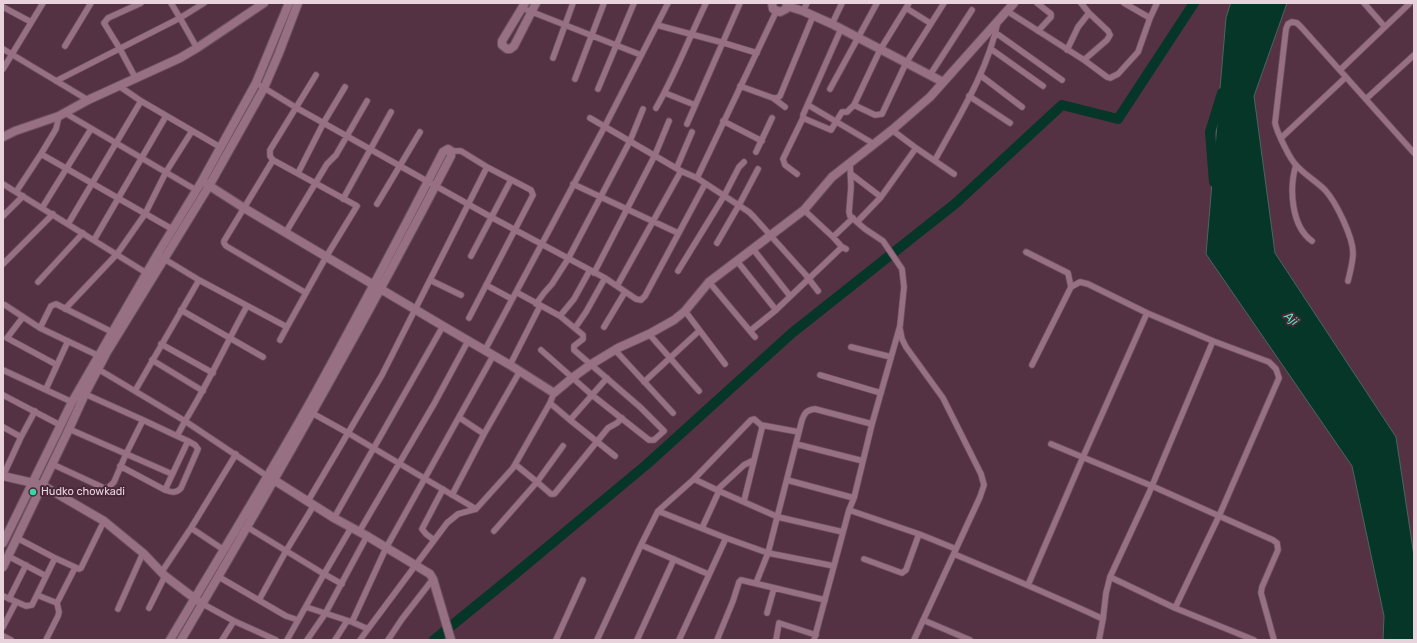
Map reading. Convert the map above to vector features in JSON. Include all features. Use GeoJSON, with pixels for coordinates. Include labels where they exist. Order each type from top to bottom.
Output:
{"type":"FeatureCollection","features":[{"type":"Feature","properties":{"kind":"street"},"geometry":{"type":"LineString","coordinates":[[3,68],[42,3]]}},
{"type":"Feature","properties":{"kind":"street"},"geometry":{"type":"LineString","coordinates":[[65,46],[91,3]]}},
{"type":"Feature","properties":{"kind":"street"},"geometry":{"type":"LineString","coordinates":[[136,79],[120,48],[104,22],[108,18],[141,3]]}},
{"type":"Feature","properties":{"kind":"street"},"geometry":{"type":"LineString","coordinates":[[171,3],[197,48]]}},
{"type":"Feature","properties":{"kind":"street"},"geometry":{"type":"LineString","coordinates":[[56,81],[180,18],[204,3]]}},
{"type":"Feature","properties":{"kind":"street"},"geometry":{"type":"LineString","coordinates":[[3,137],[15,131],[62,114],[197,48],[264,3]]}},
{"type":"Feature","properties":{"kind":"street"},"geometry":{"type":"LineString","coordinates":[[3,543],[6,531],[97,355],[202,181],[256,83],[289,3]]}},
{"type":"Feature","properties":{"kind":"street"},"geometry":{"type":"LineString","coordinates":[[3,567],[85,394],[107,352],[209,186],[264,88],[298,3]]}},
{"type":"Feature","properties":{"kind":"street"},"geometry":{"type":"LineString","coordinates":[[536,3],[532,12],[514,46],[507,49],[502,45],[502,41],[524,6],[532,12],[641,55]]}},
{"type":"Feature","properties":{"kind":"street"},"geometry":{"type":"LineString","coordinates":[[553,58],[573,3]]}},
{"type":"Feature","properties":{"kind":"street"},"geometry":{"type":"LineString","coordinates":[[575,79],[604,3]]}},
{"type":"Feature","properties":{"kind":"street"},"geometry":{"type":"LineString","coordinates":[[598,89],[634,3]]}},
{"type":"Feature","properties":{"kind":"street"},"geometry":{"type":"LineString","coordinates":[[485,350],[605,126],[668,3]]}},
{"type":"Feature","properties":{"kind":"street"},"geometry":{"type":"LineString","coordinates":[[656,108],[665,93],[690,34],[706,3]]}},
{"type":"Feature","properties":{"kind":"street"},"geometry":{"type":"LineString","coordinates":[[687,124],[724,43],[740,3]]}},
{"type":"Feature","properties":{"kind":"street"},"geometry":{"type":"LineString","coordinates":[[772,3],[773,9],[776,12]]}},
{"type":"Feature","properties":{"kind":"street"},"geometry":{"type":"LineString","coordinates":[[803,11],[807,3]]}},
{"type":"Feature","properties":{"kind":"street"},"geometry":{"type":"LineString","coordinates":[[832,24],[842,3]]}},
{"type":"Feature","properties":{"kind":"street"},"geometry":{"type":"LineString","coordinates":[[830,89],[877,3]]}},
{"type":"Feature","properties":{"kind":"street"},"geometry":{"type":"LineString","coordinates":[[854,105],[875,115],[882,114],[906,63],[944,3]]}},
{"type":"Feature","properties":{"kind":"street"},"geometry":{"type":"LineString","coordinates":[[360,640],[415,564],[447,523],[458,514],[476,509],[516,465],[554,393],[590,365],[615,350],[674,320],[685,311],[709,282],[804,210],[832,177],[892,130],[930,97],[1014,3]]}},
{"type":"Feature","properties":{"kind":"street"},"geometry":{"type":"LineString","coordinates":[[1038,3],[1051,14],[1051,17],[1038,31]]}},
{"type":"Feature","properties":{"kind":"street"},"geometry":{"type":"LineString","coordinates":[[1081,3],[1108,31],[1110,35],[1107,40],[1084,60]]}},
{"type":"Feature","properties":{"kind":"street"},"geometry":{"type":"LineString","coordinates":[[1124,3],[1150,18]]}},
{"type":"Feature","properties":{"kind":"street"},"geometry":{"type":"LineString","coordinates":[[1007,11],[1084,60],[1107,77],[1113,77],[1138,52],[1157,3]]}},
{"type":"Feature","properties":{"kind":"street"},"geometry":{"type":"LineString","coordinates":[[1364,3],[1385,27]]}},
{"type":"Feature","properties":{"kind":"street"},"geometry":{"type":"LineString","coordinates":[[1340,70],[1410,3]]}},
{"type":"Feature","properties":{"kind":"street"},"geometry":{"type":"LineString","coordinates":[[776,12],[782,12],[787,5],[803,11],[832,24],[944,82]]}},
{"type":"Feature","properties":{"kind":"street"},"geometry":{"type":"LineString","coordinates":[[803,118],[831,130],[842,112],[847,112],[854,105],[880,50],[908,6],[930,23]]}},
{"type":"Feature","properties":{"kind":"street"},"geometry":{"type":"LineString","coordinates":[[3,7],[31,22]]}},
{"type":"Feature","properties":{"kind":"street"},"geometry":{"type":"LineString","coordinates":[[930,75],[972,10]]}},
{"type":"Feature","properties":{"kind":"street"},"geometry":{"type":"LineString","coordinates":[[697,178],[776,12]]}},
{"type":"Feature","properties":{"kind":"street"},"geometry":{"type":"LineString","coordinates":[[1067,50],[1078,27],[1089,13]]}},
{"type":"Feature","properties":{"kind":"street"},"geometry":{"type":"LineString","coordinates":[[773,98],[780,96],[813,16]]}},
{"type":"Feature","properties":{"kind":"street"},"geometry":{"type":"LineString","coordinates":[[935,160],[980,75],[991,49],[998,21]]}},
{"type":"Feature","properties":{"kind":"street"},"geometry":{"type":"LineString","coordinates":[[1348,281],[1353,259],[1352,246],[1338,210],[1324,189],[1296,165],[1276,128],[1275,117],[1286,29],[1288,24],[1292,22],[1297,23],[1302,28],[1414,153]]}},
{"type":"Feature","properties":{"kind":"street"},"geometry":{"type":"LineString","coordinates":[[657,25],[757,53]]}},
{"type":"Feature","properties":{"kind":"street"},"geometry":{"type":"LineString","coordinates":[[797,174],[785,165],[783,159],[803,118],[841,29]]}},
{"type":"Feature","properties":{"kind":"street"},"geometry":{"type":"LineString","coordinates":[[996,33],[1062,80]]}},
{"type":"Feature","properties":{"kind":"street"},"geometry":{"type":"LineString","coordinates":[[3,49],[88,100]]}},
{"type":"Feature","properties":{"kind":"street"},"geometry":{"type":"LineString","coordinates":[[991,49],[1043,86]]}},
{"type":"Feature","properties":{"kind":"street"},"geometry":{"type":"LineString","coordinates":[[1366,99],[1414,55]]}},
{"type":"Feature","properties":{"kind":"street"},"geometry":{"type":"LineString","coordinates":[[280,340],[326,257],[357,206],[273,160],[270,156],[270,150],[316,75]]}},
{"type":"Feature","properties":{"kind":"street"},"geometry":{"type":"LineString","coordinates":[[980,75],[1022,107]]}},
{"type":"Feature","properties":{"kind":"street"},"geometry":{"type":"LineString","coordinates":[[1281,138],[1346,77]]}},
{"type":"Feature","properties":{"kind":"street"},"geometry":{"type":"LineString","coordinates":[[256,83],[295,107],[428,181],[490,218],[605,278],[625,292],[641,300],[645,296],[705,184]]}},
{"type":"Feature","properties":{"kind":"street"},"geometry":{"type":"LineString","coordinates":[[119,86],[141,101],[220,147]]}},
{"type":"Feature","properties":{"kind":"street"},"geometry":{"type":"LineString","coordinates":[[740,86],[773,98],[785,107]]}},
{"type":"Feature","properties":{"kind":"street"},"geometry":{"type":"LineString","coordinates":[[298,173],[324,122],[345,87]]}},
{"type":"Feature","properties":{"kind":"street"},"geometry":{"type":"LineString","coordinates":[[665,93],[695,104]]}},
{"type":"Feature","properties":{"kind":"street"},"geometry":{"type":"LineString","coordinates":[[970,96],[1010,123]]}},
{"type":"Feature","properties":{"kind":"street"},"geometry":{"type":"LineString","coordinates":[[68,224],[141,101]]}},
{"type":"Feature","properties":{"kind":"street"},"geometry":{"type":"LineString","coordinates":[[286,232],[327,164],[336,155],[348,136],[367,101]]}},
{"type":"Feature","properties":{"kind":"street"},"geometry":{"type":"LineString","coordinates":[[808,105],[874,144]]}},
{"type":"Feature","properties":{"kind":"street"},"geometry":{"type":"LineString","coordinates":[[510,365],[544,293],[552,284],[568,259],[630,141],[643,109]]}},
{"type":"Feature","properties":{"kind":"street"},"geometry":{"type":"LineString","coordinates":[[344,199],[391,112]]}},
{"type":"Feature","properties":{"kind":"street"},"geometry":{"type":"LineString","coordinates":[[62,114],[196,190]]}},
{"type":"Feature","properties":{"kind":"street"},"geometry":{"type":"LineString","coordinates":[[16,192],[56,129],[62,114]]}},
{"type":"Feature","properties":{"kind":"street"},"geometry":{"type":"LineString","coordinates":[[94,240],[166,116]]}},
{"type":"Feature","properties":{"kind":"street"},"geometry":{"type":"LineString","coordinates":[[590,118],[697,178],[739,205],[754,217],[805,274],[818,291]]}},
{"type":"Feature","properties":{"kind":"street"},"geometry":{"type":"LineString","coordinates":[[756,152],[772,118]]}},
{"type":"Feature","properties":{"kind":"street"},"geometry":{"type":"LineString","coordinates":[[560,316],[574,299],[592,271],[627,210],[655,155],[669,121]]}},
{"type":"Feature","properties":{"kind":"street"},"geometry":{"type":"LineString","coordinates":[[723,121],[762,141]]}},
{"type":"Feature","properties":{"kind":"street"},"geometry":{"type":"LineString","coordinates":[[42,208],[90,129]]}},
{"type":"Feature","properties":{"kind":"street"},"geometry":{"type":"LineString","coordinates":[[892,130],[954,174]]}},
{"type":"Feature","properties":{"kind":"street"},"geometry":{"type":"LineString","coordinates":[[64,309],[117,254],[145,214],[166,172],[192,131]]}},
{"type":"Feature","properties":{"kind":"street"},"geometry":{"type":"LineString","coordinates":[[377,204],[420,132]]}},
{"type":"Feature","properties":{"kind":"street"},"geometry":{"type":"LineString","coordinates":[[617,286],[653,221],[679,169],[692,132]]}},
{"type":"Feature","properties":{"kind":"street"},"geometry":{"type":"LineString","coordinates":[[832,237],[855,220],[881,197],[916,148]]}},
{"type":"Feature","properties":{"kind":"street"},"geometry":{"type":"LineString","coordinates":[[170,640],[224,550],[312,413],[377,287],[442,152],[448,149],[450,151],[461,151],[510,180],[531,190],[533,195],[469,318]]}},
{"type":"Feature","properties":{"kind":"street"},"geometry":{"type":"LineString","coordinates":[[181,640],[247,527],[316,392],[435,186],[450,156],[450,151]]}},
{"type":"Feature","properties":{"kind":"street"},"geometry":{"type":"LineString","coordinates":[[41,154],[172,229]]}},
{"type":"Feature","properties":{"kind":"street"},"geometry":{"type":"LineString","coordinates":[[273,160],[224,243],[226,246],[306,293]]}},
{"type":"Feature","properties":{"kind":"street"},"geometry":{"type":"LineString","coordinates":[[678,271],[724,196],[739,167],[744,162]]}},
{"type":"Feature","properties":{"kind":"street"},"geometry":{"type":"LineString","coordinates":[[776,640],[779,623],[815,638],[849,510],[854,498],[872,424],[900,326],[904,281],[902,269],[883,241],[855,220],[849,212],[851,174],[850,162]]}},
{"type":"Feature","properties":{"kind":"street"},"geometry":{"type":"LineString","coordinates":[[1296,165],[1293,181],[1296,217],[1304,234],[1312,241]]}},
{"type":"Feature","properties":{"kind":"street"},"geometry":{"type":"LineString","coordinates":[[259,600],[348,433],[382,375],[487,167]]}},
{"type":"Feature","properties":{"kind":"street"},"geometry":{"type":"LineString","coordinates":[[718,243],[758,168]]}},
{"type":"Feature","properties":{"kind":"street"},"geometry":{"type":"LineString","coordinates":[[851,174],[881,197]]}},
{"type":"Feature","properties":{"kind":"street"},"geometry":{"type":"LineString","coordinates":[[471,256],[510,180]]}},
{"type":"Feature","properties":{"kind":"street"},"geometry":{"type":"LineString","coordinates":[[202,181],[244,208],[485,350],[554,393]]}},
{"type":"Feature","properties":{"kind":"street"},"geometry":{"type":"LineString","coordinates":[[3,184],[154,277]]}},
{"type":"Feature","properties":{"kind":"street"},"geometry":{"type":"LineString","coordinates":[[573,184],[678,234]]}},
{"type":"Feature","properties":{"kind":"street"},"geometry":{"type":"LineString","coordinates":[[3,216],[23,196]]}},
{"type":"Feature","properties":{"kind":"street"},"geometry":{"type":"LineString","coordinates":[[750,331],[776,310],[844,248],[804,210]]}},
{"type":"Feature","properties":{"kind":"street"},"geometry":{"type":"LineString","coordinates":[[3,264],[53,214]]}},
{"type":"Feature","properties":{"kind":"street"},"geometry":{"type":"LineString","coordinates":[[38,282],[83,233]]}},
{"type":"Feature","properties":{"kind":"street"},"geometry":{"type":"LineString","coordinates":[[753,249],[790,296]]}},
{"type":"Feature","properties":{"kind":"street"},"geometry":{"type":"LineString","coordinates":[[1026,252],[1068,272],[1071,287]]}},
{"type":"Feature","properties":{"kind":"street"},"geometry":{"type":"LineString","coordinates":[[157,255],[199,280],[287,327]]}},
{"type":"Feature","properties":{"kind":"street"},"geometry":{"type":"LineString","coordinates":[[737,261],[776,310]]}},
{"type":"Feature","properties":{"kind":"street"},"geometry":{"type":"LineString","coordinates":[[575,328],[586,312],[605,278]]}},
{"type":"Feature","properties":{"kind":"street"},"geometry":{"type":"LineString","coordinates":[[135,391],[199,280]]}},
{"type":"Feature","properties":{"kind":"street"},"geometry":{"type":"LineString","coordinates":[[430,280],[461,295]]}},
{"type":"Feature","properties":{"kind":"street"},"geometry":{"type":"LineString","coordinates":[[709,282],[755,337]]}},
{"type":"Feature","properties":{"kind":"street"},"geometry":{"type":"LineString","coordinates":[[1032,365],[1071,287],[1080,282],[1088,284],[1147,314],[1269,362],[1276,369],[1279,378],[1219,516],[1175,608]]}},
{"type":"Feature","properties":{"kind":"street"},"geometry":{"type":"LineString","coordinates":[[486,285],[512,299]]}},
{"type":"Feature","properties":{"kind":"street"},"geometry":{"type":"LineString","coordinates":[[516,292],[560,316],[575,328],[584,337],[582,341],[573,348],[590,365],[640,407],[664,431],[651,441],[592,395],[541,350]]}},
{"type":"Feature","properties":{"kind":"street"},"geometry":{"type":"LineString","coordinates":[[604,327],[625,292]]}},
{"type":"Feature","properties":{"kind":"street"},"geometry":{"type":"LineString","coordinates":[[40,328],[51,306],[56,304],[112,332]]}},
{"type":"Feature","properties":{"kind":"street"},"geometry":{"type":"LineString","coordinates":[[4,305],[40,328],[97,355]]}},
{"type":"Feature","properties":{"kind":"street"},"geometry":{"type":"LineString","coordinates":[[177,436],[213,373],[247,306]]}},
{"type":"Feature","properties":{"kind":"street"},"geometry":{"type":"LineString","coordinates":[[181,310],[229,339],[263,357]]}},
{"type":"Feature","properties":{"kind":"street"},"geometry":{"type":"LineString","coordinates":[[685,311],[725,364]]}},
{"type":"Feature","properties":{"kind":"street"},"geometry":{"type":"LineString","coordinates":[[1028,585],[1147,314]]}},
{"type":"Feature","properties":{"kind":"street"},"geometry":{"type":"LineString","coordinates":[[23,317],[5,340],[57,365]]}},
{"type":"Feature","properties":{"kind":"street"},"geometry":{"type":"LineString","coordinates":[[334,518],[442,326]]}},
{"type":"Feature","properties":{"kind":"street"},"geometry":{"type":"LineString","coordinates":[[900,326],[902,339],[906,347],[943,398],[983,480],[983,492],[914,640]]}},
{"type":"Feature","properties":{"kind":"street"},"geometry":{"type":"LineString","coordinates":[[644,382],[699,331]]}},
{"type":"Feature","properties":{"kind":"street"},"geometry":{"type":"LineString","coordinates":[[649,334],[699,391]]}},
{"type":"Feature","properties":{"kind":"street"},"geometry":{"type":"LineString","coordinates":[[46,389],[68,341]]}},
{"type":"Feature","properties":{"kind":"street"},"geometry":{"type":"LineString","coordinates":[[359,532],[434,404],[468,341]]}},
{"type":"Feature","properties":{"kind":"street"},"geometry":{"type":"LineString","coordinates":[[1099,640],[1110,577],[1152,486],[1213,341]]}},
{"type":"Feature","properties":{"kind":"street"},"geometry":{"type":"LineString","coordinates":[[161,344],[213,373]]}},
{"type":"Feature","properties":{"kind":"street"},"geometry":{"type":"LineString","coordinates":[[851,347],[891,357]]}},
{"type":"Feature","properties":{"kind":"street"},"geometry":{"type":"LineString","coordinates":[[615,350],[673,413]]}},
{"type":"Feature","properties":{"kind":"street"},"geometry":{"type":"LineString","coordinates":[[335,640],[349,621],[386,548],[460,418],[493,356]]}},
{"type":"Feature","properties":{"kind":"street"},"geometry":{"type":"LineString","coordinates":[[152,360],[203,391]]}},
{"type":"Feature","properties":{"kind":"street"},"geometry":{"type":"LineString","coordinates":[[98,369],[185,421],[350,528],[367,536],[430,574],[434,579],[451,640]]}},
{"type":"Feature","properties":{"kind":"street"},"geometry":{"type":"LineString","coordinates":[[3,370],[72,402]]}},
{"type":"Feature","properties":{"kind":"street"},"geometry":{"type":"LineString","coordinates":[[452,495],[484,434],[520,371]]}},
{"type":"Feature","properties":{"kind":"street"},"geometry":{"type":"LineString","coordinates":[[820,375],[881,393]]}},
{"type":"Feature","properties":{"kind":"street"},"geometry":{"type":"LineString","coordinates":[[570,420],[606,378]]}},
{"type":"Feature","properties":{"kind":"street"},"geometry":{"type":"LineString","coordinates":[[85,394],[188,441],[195,445],[198,449],[181,488],[179,491],[174,493],[165,490],[120,466]]}},
{"type":"Feature","properties":{"kind":"street"},"geometry":{"type":"LineString","coordinates":[[3,395],[60,425]]}},
{"type":"Feature","properties":{"kind":"street"},"geometry":{"type":"LineString","coordinates":[[550,403],[615,456]]}},
{"type":"Feature","properties":{"kind":"street"},"geometry":{"type":"LineString","coordinates":[[756,583],[768,553],[805,413],[809,410],[815,409],[872,424]]}},
{"type":"Feature","properties":{"kind":"street"},"geometry":{"type":"LineString","coordinates":[[34,412],[3,476],[42,485],[104,521],[143,553],[163,575],[194,599],[263,638],[276,640]]}},
{"type":"Feature","properties":{"kind":"street"},"geometry":{"type":"LineString","coordinates":[[312,413],[426,478],[476,509]]}},
{"type":"Feature","properties":{"kind":"street"},"geometry":{"type":"LineString","coordinates":[[460,418],[484,434]]}},
{"type":"Feature","properties":{"kind":"street"},"geometry":{"type":"LineString","coordinates":[[516,465],[549,492],[554,494],[596,441],[608,428],[622,418]]}},
{"type":"Feature","properties":{"kind":"street"},"geometry":{"type":"LineString","coordinates":[[52,464],[104,488],[108,488],[114,482],[120,466],[143,420]]}},
{"type":"Feature","properties":{"kind":"street"},"geometry":{"type":"LineString","coordinates":[[597,640],[658,511],[694,479],[751,420],[756,420],[761,424],[799,432]]}},
{"type":"Feature","properties":{"kind":"street"},"geometry":{"type":"LineString","coordinates":[[744,501],[762,428],[761,424]]}},
{"type":"Feature","properties":{"kind":"street"},"geometry":{"type":"LineString","coordinates":[[3,427],[21,437]]}},
{"type":"Feature","properties":{"kind":"street"},"geometry":{"type":"LineString","coordinates":[[69,429],[172,474]]}},
{"type":"Feature","properties":{"kind":"street"},"geometry":{"type":"LineString","coordinates":[[165,490],[188,441]]}},
{"type":"Feature","properties":{"kind":"street"},"geometry":{"type":"LineString","coordinates":[[796,444],[863,461]]}},
{"type":"Feature","properties":{"kind":"street"},"geometry":{"type":"LineString","coordinates":[[1051,444],[1152,486],[1277,543],[1278,550],[1261,593],[1274,640]]}},
{"type":"Feature","properties":{"kind":"street"},"geometry":{"type":"LineString","coordinates":[[494,531],[537,482],[563,446]]}},
{"type":"Feature","properties":{"kind":"street"},"geometry":{"type":"LineString","coordinates":[[149,608],[163,575],[236,454]]}},
{"type":"Feature","properties":{"kind":"street"},"geometry":{"type":"LineString","coordinates":[[702,528],[718,491],[744,465],[754,460]]}},
{"type":"Feature","properties":{"kind":"street"},"geometry":{"type":"LineString","coordinates":[[694,479],[778,517],[843,532]]}},
{"type":"Feature","properties":{"kind":"street"},"geometry":{"type":"LineString","coordinates":[[787,480],[854,498]]}},
{"type":"Feature","properties":{"kind":"street"},"geometry":{"type":"LineString","coordinates":[[434,540],[422,529],[443,489]]}},
{"type":"Feature","properties":{"kind":"street"},"geometry":{"type":"LineString","coordinates":[[849,510],[919,534],[1010,579],[1028,585],[1103,619]]}},
{"type":"Feature","properties":{"kind":"street"},"geometry":{"type":"LineString","coordinates":[[658,511],[768,553],[834,566]]}},
{"type":"Feature","properties":{"kind":"street"},"geometry":{"type":"LineString","coordinates":[[17,538],[79,569],[84,565],[104,521]]}},
{"type":"Feature","properties":{"kind":"street"},"geometry":{"type":"LineString","coordinates":[[247,527],[342,584]]}},
{"type":"Feature","properties":{"kind":"street"},"geometry":{"type":"LineString","coordinates":[[191,528],[224,550]]}},
{"type":"Feature","properties":{"kind":"street"},"geometry":{"type":"LineString","coordinates":[[287,640],[350,528]]}},
{"type":"Feature","properties":{"kind":"street"},"geometry":{"type":"LineString","coordinates":[[864,559],[902,573],[906,570],[919,534]]}},
{"type":"Feature","properties":{"kind":"street"},"geometry":{"type":"LineString","coordinates":[[307,640],[325,614],[367,536]]}},
{"type":"Feature","properties":{"kind":"street"},"geometry":{"type":"LineString","coordinates":[[679,640],[708,574],[726,538]]}},
{"type":"Feature","properties":{"kind":"street"},"geometry":{"type":"LineString","coordinates":[[641,545],[708,574]]}},
{"type":"Feature","properties":{"kind":"street"},"geometry":{"type":"LineString","coordinates":[[118,609],[143,553]]}},
{"type":"Feature","properties":{"kind":"street"},"geometry":{"type":"LineString","coordinates":[[8,556],[46,576]]}},
{"type":"Feature","properties":{"kind":"street"},"geometry":{"type":"LineString","coordinates":[[3,596],[26,606],[32,605],[56,558]]}},
{"type":"Feature","properties":{"kind":"street"},"geometry":{"type":"LineString","coordinates":[[637,640],[674,559]]}},
{"type":"Feature","properties":{"kind":"street"},"geometry":{"type":"LineString","coordinates":[[9,599],[26,565]]}},
{"type":"Feature","properties":{"kind":"street"},"geometry":{"type":"LineString","coordinates":[[46,640],[58,616],[59,612],[57,603],[75,568]]}},
{"type":"Feature","properties":{"kind":"street"},"geometry":{"type":"LineString","coordinates":[[219,577],[286,616],[298,620]]}},
{"type":"Feature","properties":{"kind":"street"},"geometry":{"type":"LineString","coordinates":[[1110,577],[1175,608],[1254,640]]}},
{"type":"Feature","properties":{"kind":"street"},"geometry":{"type":"LineString","coordinates":[[388,640],[402,618],[434,579]]}},
{"type":"Feature","properties":{"kind":"street"},"geometry":{"type":"LineString","coordinates":[[557,640],[583,580]]}},
{"type":"Feature","properties":{"kind":"street"},"geometry":{"type":"LineString","coordinates":[[717,640],[739,582],[744,580],[825,600]]}},
{"type":"Feature","properties":{"kind":"street"},"geometry":{"type":"LineString","coordinates":[[767,613],[774,588]]}},
{"type":"Feature","properties":{"kind":"street"},"geometry":{"type":"LineString","coordinates":[[37,595],[57,603]]}},
{"type":"Feature","properties":{"kind":"street"},"geometry":{"type":"LineString","coordinates":[[3,627],[16,602]]}},
{"type":"Feature","properties":{"kind":"street"},"geometry":{"type":"LineString","coordinates":[[306,607],[368,629]]}},
{"type":"Feature","properties":{"kind":"street"},"geometry":{"type":"LineString","coordinates":[[923,620],[970,640]]}},
{"type":"Feature","properties":{"kind":"street"},"geometry":{"type":"LineString","coordinates":[[222,640],[234,621]]}},
{"type":"Feature","properties":{"kind":"street"},"geometry":{"type":"LineString","coordinates":[[3,636],[11,640]]}},
{"type":"Feature","properties":{"kind":"water"},"geometry":{"type":"Polygon","coordinates":[[[1231,3],[1287,3],[1254,96],[1275,253],[1396,437],[1414,556],[1414,640],[1383,640],[1384,616],[1352,466],[1206,254],[1226,18],[1231,3]]]}},
{"type":"Feature","properties":{"kind":"waterway"},"geometry":{"type":"LineString","coordinates":[[434,640],[646,465],[792,333],[956,203],[1062,105],[1118,119],[1194,3]]}},
{"type":"Feature","properties":{"kind":"waterway","name":"Aji"},"geometry":{"type":"LineString","coordinates":[[1214,182],[1210,132],[1222,93]]}},
{"type":"Feature","properties":{"kind":"place","name":"Hudko chowkadi"},"geometry":{"type":"Point","coordinates":[33,492]}}]}
